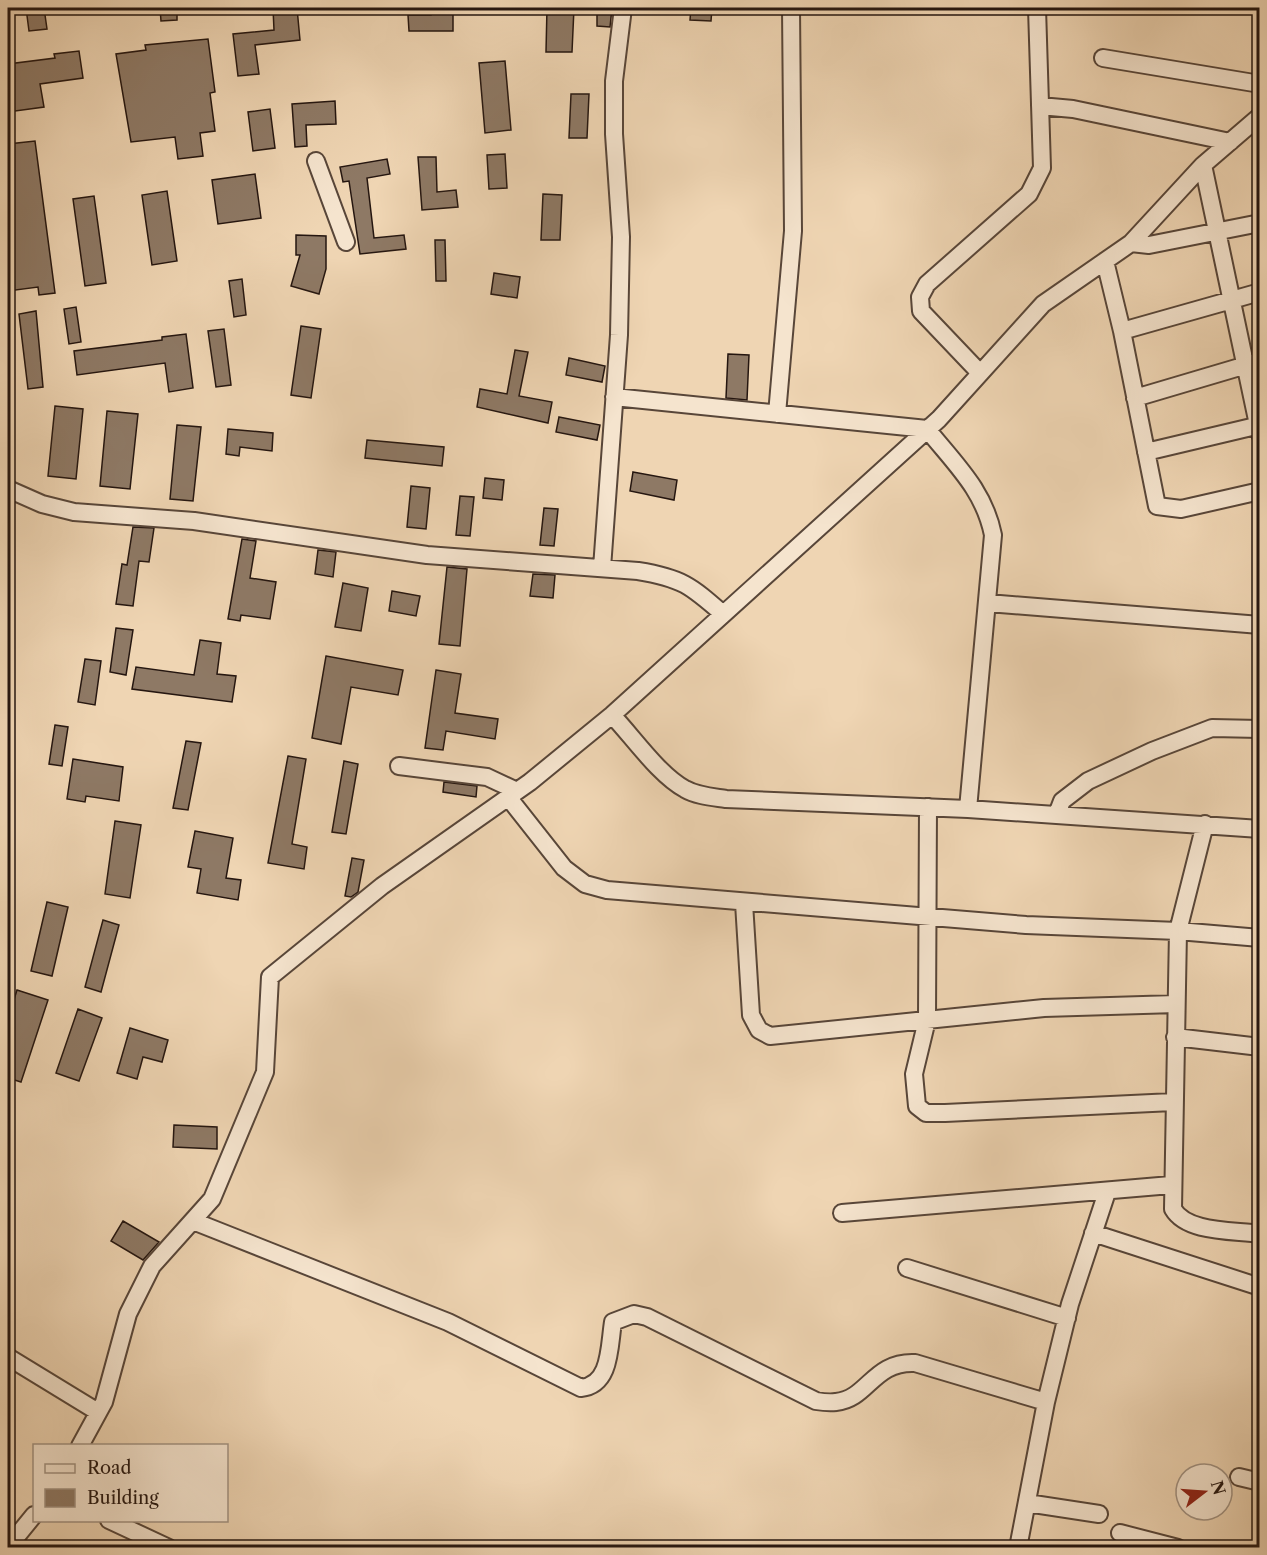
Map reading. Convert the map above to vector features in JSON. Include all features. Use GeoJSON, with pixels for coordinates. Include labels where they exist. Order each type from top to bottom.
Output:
{"type":"FeatureCollection","features":[{"type":"Feature","properties":{"kind":"street"},"geometry":{"type":"LineString","coordinates":[[602,568],[614,397],[621,237],[614,134],[614,81],[623,8]]}},
{"type":"Feature","properties":{"kind":"street"},"geometry":{"type":"LineString","coordinates":[[777,414],[793,231],[791,8]]}},
{"type":"Feature","properties":{"kind":"street"},"geometry":{"type":"LineString","coordinates":[[980,373],[921,311],[920,297],[927,284],[1029,194],[1042,168],[1037,8]]}},
{"type":"Feature","properties":{"kind":"street"},"geometry":{"type":"LineString","coordinates":[[1103,58],[1260,84]]}},
{"type":"Feature","properties":{"kind":"street"},"geometry":{"type":"LineString","coordinates":[[1040,105],[1073,109],[1230,142]]}},
{"type":"Feature","properties":{"kind":"street"},"geometry":{"type":"LineString","coordinates":[[81,1444],[104,1402],[128,1314],[152,1266],[212,1199],[265,1072],[270,977],[382,886],[512,794],[612,715],[927,429],[1042,304],[1131,243],[1203,165],[1258,118]]}},
{"type":"Feature","properties":{"kind":"street"},"geometry":{"type":"LineString","coordinates":[[316,160],[346,242]]}},
{"type":"Feature","properties":{"kind":"street"},"geometry":{"type":"LineString","coordinates":[[1146,452],[1259,428],[1252,362],[1215,232],[1203,165]]}},
{"type":"Feature","properties":{"kind":"street"},"geometry":{"type":"LineString","coordinates":[[1131,243],[1149,245],[1260,224]]}},
{"type":"Feature","properties":{"kind":"street"},"geometry":{"type":"LineString","coordinates":[[1105,261],[1122,331],[1157,506],[1181,510],[1260,491]]}},
{"type":"Feature","properties":{"kind":"street"},"geometry":{"type":"LineString","coordinates":[[1122,331],[1260,292]]}},
{"type":"Feature","properties":{"kind":"street"},"geometry":{"type":"LineString","coordinates":[[1135,398],[1252,362]]}},
{"type":"Feature","properties":{"kind":"street"},"geometry":{"type":"LineString","coordinates":[[614,397],[927,429],[978,492],[988,512],[993,535],[968,809]]}},
{"type":"Feature","properties":{"kind":"street"},"geometry":{"type":"LineString","coordinates":[[8,489],[42,504],[74,512],[194,521],[427,555],[602,568],[669,576],[689,584],[723,614]]}},
{"type":"Feature","properties":{"kind":"street"},"geometry":{"type":"LineString","coordinates":[[988,603],[1260,625]]}},
{"type":"Feature","properties":{"kind":"street"},"geometry":{"type":"LineString","coordinates":[[612,715],[669,777],[686,790],[701,795],[726,799],[1057,814],[1260,829]]}},
{"type":"Feature","properties":{"kind":"street"},"geometry":{"type":"LineString","coordinates":[[1057,814],[1062,801],[1088,781],[1152,751],[1212,728],[1260,729]]}},
{"type":"Feature","properties":{"kind":"street"},"geometry":{"type":"LineString","coordinates":[[399,766],[487,777],[512,794],[564,868],[585,884],[607,890],[928,918],[1026,925],[1178,931],[1260,938]]}},
{"type":"Feature","properties":{"kind":"street"},"geometry":{"type":"LineString","coordinates":[[928,807],[927,1020],[914,1074],[917,1106],[926,1113],[1173,1102]]}},
{"type":"Feature","properties":{"kind":"street"},"geometry":{"type":"LineString","coordinates":[[1205,824],[1178,931],[1171,1185],[1173,1209],[1179,1219],[1190,1224],[1260,1234]]}},
{"type":"Feature","properties":{"kind":"street"},"geometry":{"type":"LineString","coordinates":[[744,903],[751,1015],[759,1030],[770,1036],[1044,1008],[1176,1004]]}},
{"type":"Feature","properties":{"kind":"street"},"geometry":{"type":"LineString","coordinates":[[1175,1037],[1260,1047]]}},
{"type":"Feature","properties":{"kind":"street"},"geometry":{"type":"LineString","coordinates":[[842,1213],[1171,1185]]}},
{"type":"Feature","properties":{"kind":"street"},"geometry":{"type":"LineString","coordinates":[[1018,1548],[1046,1401],[1067,1318],[1107,1192]]}},
{"type":"Feature","properties":{"kind":"street"},"geometry":{"type":"LineString","coordinates":[[193,1221],[448,1322],[581,1388],[593,1387],[600,1381],[606,1366],[614,1322],[634,1314],[647,1317],[816,1401],[836,1402],[850,1397],[898,1362],[915,1363],[1046,1401]]}},
{"type":"Feature","properties":{"kind":"street"},"geometry":{"type":"LineString","coordinates":[[1093,1233],[1260,1287]]}},
{"type":"Feature","properties":{"kind":"street"},"geometry":{"type":"LineString","coordinates":[[907,1268],[1067,1318]]}},
{"type":"Feature","properties":{"kind":"street"},"geometry":{"type":"LineString","coordinates":[[8,1357],[98,1412]]}},
{"type":"Feature","properties":{"kind":"street"},"geometry":{"type":"LineString","coordinates":[[1239,1477],[1260,1482]]}},
{"type":"Feature","properties":{"kind":"street"},"geometry":{"type":"LineString","coordinates":[[1027,1503],[1099,1514]]}},
{"type":"Feature","properties":{"kind":"street"},"geometry":{"type":"LineString","coordinates":[[8,1547],[33,1516]]}},
{"type":"Feature","properties":{"kind":"street"},"geometry":{"type":"LineString","coordinates":[[111,1522],[169,1548]]}},
{"type":"Feature","properties":{"kind":"street"},"geometry":{"type":"LineString","coordinates":[[1120,1533],[1178,1548]]}},
{"type":"Feature","properties":{"kind":"building"},"geometry":{"type":"Polygon","coordinates":[[[26,8],[44,8],[47,29],[29,31],[26,8]]]}},
{"type":"Feature","properties":{"kind":"building"},"geometry":{"type":"Polygon","coordinates":[[[160,8],[177,8],[177,20],[161,21],[160,8]]]}},
{"type":"Feature","properties":{"kind":"building"},"geometry":{"type":"Polygon","coordinates":[[[273,8],[297,8],[300,40],[255,45],[259,74],[238,76],[233,34],[274,30],[273,8]]]}},
{"type":"Feature","properties":{"kind":"building"},"geometry":{"type":"Polygon","coordinates":[[[431,8],[446,8],[446,14],[453,14],[453,31],[409,31],[408,15],[431,15],[431,8]]]}},
{"type":"Feature","properties":{"kind":"building"},"geometry":{"type":"Polygon","coordinates":[[[547,8],[574,8],[572,52],[546,52],[547,8]]]}},
{"type":"Feature","properties":{"kind":"building"},"geometry":{"type":"Polygon","coordinates":[[[597,8],[612,8],[610,27],[597,26],[597,8]]]}},
{"type":"Feature","properties":{"kind":"building"},"geometry":{"type":"Polygon","coordinates":[[[691,8],[712,8],[711,21],[690,20],[691,8]]]}},
{"type":"Feature","properties":{"kind":"building"},"geometry":{"type":"Polygon","coordinates":[[[208,39],[215,92],[210,93],[215,131],[200,133],[203,156],[178,159],[175,137],[131,142],[116,54],[146,50],[145,45],[208,39]]]}},
{"type":"Feature","properties":{"kind":"building"},"geometry":{"type":"Polygon","coordinates":[[[79,51],[83,78],[40,84],[44,107],[8,112],[8,64],[55,58],[54,54],[79,51]]]}},
{"type":"Feature","properties":{"kind":"building"},"geometry":{"type":"Polygon","coordinates":[[[505,61],[511,130],[485,133],[479,63],[505,61]]]}},
{"type":"Feature","properties":{"kind":"building"},"geometry":{"type":"Polygon","coordinates":[[[571,94],[589,94],[587,138],[569,138],[571,94]]]}},
{"type":"Feature","properties":{"kind":"building"},"geometry":{"type":"Polygon","coordinates":[[[335,101],[336,124],[306,125],[307,146],[295,147],[292,104],[335,101]]]}},
{"type":"Feature","properties":{"kind":"building"},"geometry":{"type":"Polygon","coordinates":[[[270,109],[275,148],[253,151],[248,112],[270,109]]]}},
{"type":"Feature","properties":{"kind":"building"},"geometry":{"type":"Polygon","coordinates":[[[35,141],[55,293],[39,295],[38,287],[8,291],[8,144],[35,141]]]}},
{"type":"Feature","properties":{"kind":"building"},"geometry":{"type":"Polygon","coordinates":[[[505,154],[507,188],[489,189],[487,155],[505,154]]]}},
{"type":"Feature","properties":{"kind":"building"},"geometry":{"type":"Polygon","coordinates":[[[418,157],[436,157],[437,192],[456,190],[458,207],[422,210],[418,157]]]}},
{"type":"Feature","properties":{"kind":"building"},"geometry":{"type":"Polygon","coordinates":[[[387,159],[390,174],[367,178],[374,238],[404,235],[406,249],[360,254],[349,181],[343,182],[340,167],[387,159]]]}},
{"type":"Feature","properties":{"kind":"building"},"geometry":{"type":"Polygon","coordinates":[[[255,174],[261,218],[218,224],[212,180],[255,174]]]}},
{"type":"Feature","properties":{"kind":"building"},"geometry":{"type":"Polygon","coordinates":[[[167,191],[177,261],[152,265],[142,195],[167,191]]]}},
{"type":"Feature","properties":{"kind":"building"},"geometry":{"type":"Polygon","coordinates":[[[543,194],[562,195],[560,240],[541,240],[543,194]]]}},
{"type":"Feature","properties":{"kind":"building"},"geometry":{"type":"Polygon","coordinates":[[[94,196],[106,283],[85,286],[73,199],[94,196]]]}},
{"type":"Feature","properties":{"kind":"building"},"geometry":{"type":"Polygon","coordinates":[[[296,235],[326,236],[326,269],[319,294],[291,286],[300,255],[296,255],[296,235]]]}},
{"type":"Feature","properties":{"kind":"building"},"geometry":{"type":"Polygon","coordinates":[[[435,240],[445,240],[446,281],[436,281],[435,240]]]}},
{"type":"Feature","properties":{"kind":"building"},"geometry":{"type":"Polygon","coordinates":[[[494,273],[520,277],[517,298],[491,294],[494,273]]]}},
{"type":"Feature","properties":{"kind":"building"},"geometry":{"type":"Polygon","coordinates":[[[242,279],[246,315],[234,317],[229,281],[242,279]]]}},
{"type":"Feature","properties":{"kind":"building"},"geometry":{"type":"Polygon","coordinates":[[[76,307],[81,342],[69,344],[64,309],[76,307]]]}},
{"type":"Feature","properties":{"kind":"building"},"geometry":{"type":"Polygon","coordinates":[[[36,311],[43,387],[28,389],[19,314],[36,311]]]}},
{"type":"Feature","properties":{"kind":"building"},"geometry":{"type":"Polygon","coordinates":[[[301,326],[321,329],[311,398],[291,395],[301,326]]]}},
{"type":"Feature","properties":{"kind":"building"},"geometry":{"type":"Polygon","coordinates":[[[224,329],[231,385],[216,387],[208,331],[224,329]]]}},
{"type":"Feature","properties":{"kind":"building"},"geometry":{"type":"Polygon","coordinates":[[[186,334],[193,388],[169,392],[165,363],[77,375],[74,351],[162,340],[162,337],[186,334]]]}},
{"type":"Feature","properties":{"kind":"building"},"geometry":{"type":"Polygon","coordinates":[[[515,350],[528,352],[519,396],[552,402],[548,423],[477,407],[480,389],[507,394],[515,350]]]}},
{"type":"Feature","properties":{"kind":"building"},"geometry":{"type":"Polygon","coordinates":[[[728,354],[749,355],[747,400],[726,398],[728,354]]]}},
{"type":"Feature","properties":{"kind":"building"},"geometry":{"type":"Polygon","coordinates":[[[569,358],[605,366],[602,382],[566,375],[569,358]]]}},
{"type":"Feature","properties":{"kind":"building"},"geometry":{"type":"Polygon","coordinates":[[[55,406],[83,409],[76,479],[48,476],[55,406]]]}},
{"type":"Feature","properties":{"kind":"building"},"geometry":{"type":"Polygon","coordinates":[[[107,411],[138,414],[130,489],[100,486],[107,411]]]}},
{"type":"Feature","properties":{"kind":"building"},"geometry":{"type":"Polygon","coordinates":[[[559,417],[600,425],[597,440],[556,432],[559,417]]]}},
{"type":"Feature","properties":{"kind":"building"},"geometry":{"type":"Polygon","coordinates":[[[177,425],[201,427],[193,501],[170,499],[177,425]]]}},
{"type":"Feature","properties":{"kind":"building"},"geometry":{"type":"Polygon","coordinates":[[[228,429],[273,433],[272,451],[240,447],[239,456],[226,454],[228,429]]]}},
{"type":"Feature","properties":{"kind":"building"},"geometry":{"type":"Polygon","coordinates":[[[367,440],[444,447],[442,466],[365,458],[367,440]]]}},
{"type":"Feature","properties":{"kind":"building"},"geometry":{"type":"Polygon","coordinates":[[[633,472],[677,480],[674,500],[630,491],[633,472]]]}},
{"type":"Feature","properties":{"kind":"building"},"geometry":{"type":"Polygon","coordinates":[[[485,478],[504,480],[502,500],[483,498],[485,478]]]}},
{"type":"Feature","properties":{"kind":"building"},"geometry":{"type":"Polygon","coordinates":[[[411,486],[430,488],[426,529],[407,527],[411,486]]]}},
{"type":"Feature","properties":{"kind":"building"},"geometry":{"type":"Polygon","coordinates":[[[460,496],[474,497],[470,536],[456,535],[460,496]]]}},
{"type":"Feature","properties":{"kind":"building"},"geometry":{"type":"Polygon","coordinates":[[[544,508],[558,509],[554,546],[540,545],[544,508]]]}},
{"type":"Feature","properties":{"kind":"building"},"geometry":{"type":"Polygon","coordinates":[[[133,527],[154,528],[149,562],[139,561],[133,606],[116,604],[122,564],[127,565],[133,527]]]}},
{"type":"Feature","properties":{"kind":"building"},"geometry":{"type":"Polygon","coordinates":[[[242,539],[256,541],[250,578],[276,582],[270,619],[241,615],[240,621],[228,619],[242,539]]]}},
{"type":"Feature","properties":{"kind":"building"},"geometry":{"type":"Polygon","coordinates":[[[318,550],[336,552],[333,577],[315,574],[318,550]]]}},
{"type":"Feature","properties":{"kind":"building"},"geometry":{"type":"Polygon","coordinates":[[[447,567],[467,569],[460,646],[439,644],[447,567]]]}},
{"type":"Feature","properties":{"kind":"building"},"geometry":{"type":"Polygon","coordinates":[[[533,574],[555,575],[553,598],[530,596],[533,574]]]}},
{"type":"Feature","properties":{"kind":"building"},"geometry":{"type":"Polygon","coordinates":[[[343,583],[368,588],[361,631],[335,627],[343,583]]]}},
{"type":"Feature","properties":{"kind":"building"},"geometry":{"type":"Polygon","coordinates":[[[392,591],[420,596],[416,616],[389,611],[392,591]]]}},
{"type":"Feature","properties":{"kind":"building"},"geometry":{"type":"Polygon","coordinates":[[[116,628],[133,630],[126,675],[110,672],[116,628]]]}},
{"type":"Feature","properties":{"kind":"building"},"geometry":{"type":"Polygon","coordinates":[[[200,640],[221,643],[217,674],[236,676],[232,702],[132,689],[136,667],[194,675],[200,640]]]}},
{"type":"Feature","properties":{"kind":"building"},"geometry":{"type":"Polygon","coordinates":[[[326,656],[403,670],[398,695],[351,687],[341,744],[312,738],[326,656]]]}},
{"type":"Feature","properties":{"kind":"building"},"geometry":{"type":"Polygon","coordinates":[[[85,659],[101,661],[95,705],[78,702],[85,659]]]}},
{"type":"Feature","properties":{"kind":"building"},"geometry":{"type":"Polygon","coordinates":[[[436,670],[461,674],[455,713],[498,719],[495,739],[446,731],[443,750],[425,748],[436,670]]]}},
{"type":"Feature","properties":{"kind":"building"},"geometry":{"type":"Polygon","coordinates":[[[55,725],[68,727],[62,766],[49,764],[55,725]]]}},
{"type":"Feature","properties":{"kind":"building"},"geometry":{"type":"Polygon","coordinates":[[[186,741],[201,743],[188,810],[173,808],[186,741]]]}},
{"type":"Feature","properties":{"kind":"building"},"geometry":{"type":"Polygon","coordinates":[[[288,756],[306,759],[292,844],[307,847],[304,869],[268,863],[288,756]]]}},
{"type":"Feature","properties":{"kind":"building"},"geometry":{"type":"Polygon","coordinates":[[[73,759],[123,767],[119,801],[86,796],[85,802],[67,799],[73,759]]]}},
{"type":"Feature","properties":{"kind":"building"},"geometry":{"type":"Polygon","coordinates":[[[344,761],[358,764],[346,834],[332,832],[344,761]]]}},
{"type":"Feature","properties":{"kind":"building"},"geometry":{"type":"Polygon","coordinates":[[[444,782],[477,786],[476,797],[443,792],[444,782]]]}},
{"type":"Feature","properties":{"kind":"building"},"geometry":{"type":"Polygon","coordinates":[[[115,821],[141,825],[130,898],[105,894],[115,821]]]}},
{"type":"Feature","properties":{"kind":"building"},"geometry":{"type":"Polygon","coordinates":[[[195,831],[233,838],[226,878],[241,880],[238,900],[197,893],[201,869],[188,867],[195,831]]]}},
{"type":"Feature","properties":{"kind":"building"},"geometry":{"type":"Polygon","coordinates":[[[352,858],[364,860],[358,892],[351,897],[345,896],[352,858]]]}},
{"type":"Feature","properties":{"kind":"building"},"geometry":{"type":"Polygon","coordinates":[[[47,902],[68,907],[52,976],[31,971],[47,902]]]}},
{"type":"Feature","properties":{"kind":"building"},"geometry":{"type":"Polygon","coordinates":[[[103,920],[119,925],[101,992],[85,987],[103,920]]]}},
{"type":"Feature","properties":{"kind":"building"},"geometry":{"type":"Polygon","coordinates":[[[17,990],[48,1000],[21,1082],[8,1078],[8,1019],[17,990]]]}},
{"type":"Feature","properties":{"kind":"building"},"geometry":{"type":"Polygon","coordinates":[[[78,1009],[102,1018],[79,1081],[56,1073],[78,1009]]]}},
{"type":"Feature","properties":{"kind":"building"},"geometry":{"type":"Polygon","coordinates":[[[130,1028],[168,1040],[162,1062],[143,1057],[137,1079],[117,1073],[130,1028]]]}},
{"type":"Feature","properties":{"kind":"building"},"geometry":{"type":"Polygon","coordinates":[[[174,1125],[217,1127],[217,1149],[173,1147],[174,1125]]]}},
{"type":"Feature","properties":{"kind":"building"},"geometry":{"type":"Polygon","coordinates":[[[123,1221],[159,1242],[143,1260],[111,1241],[123,1221]]]}}]}
